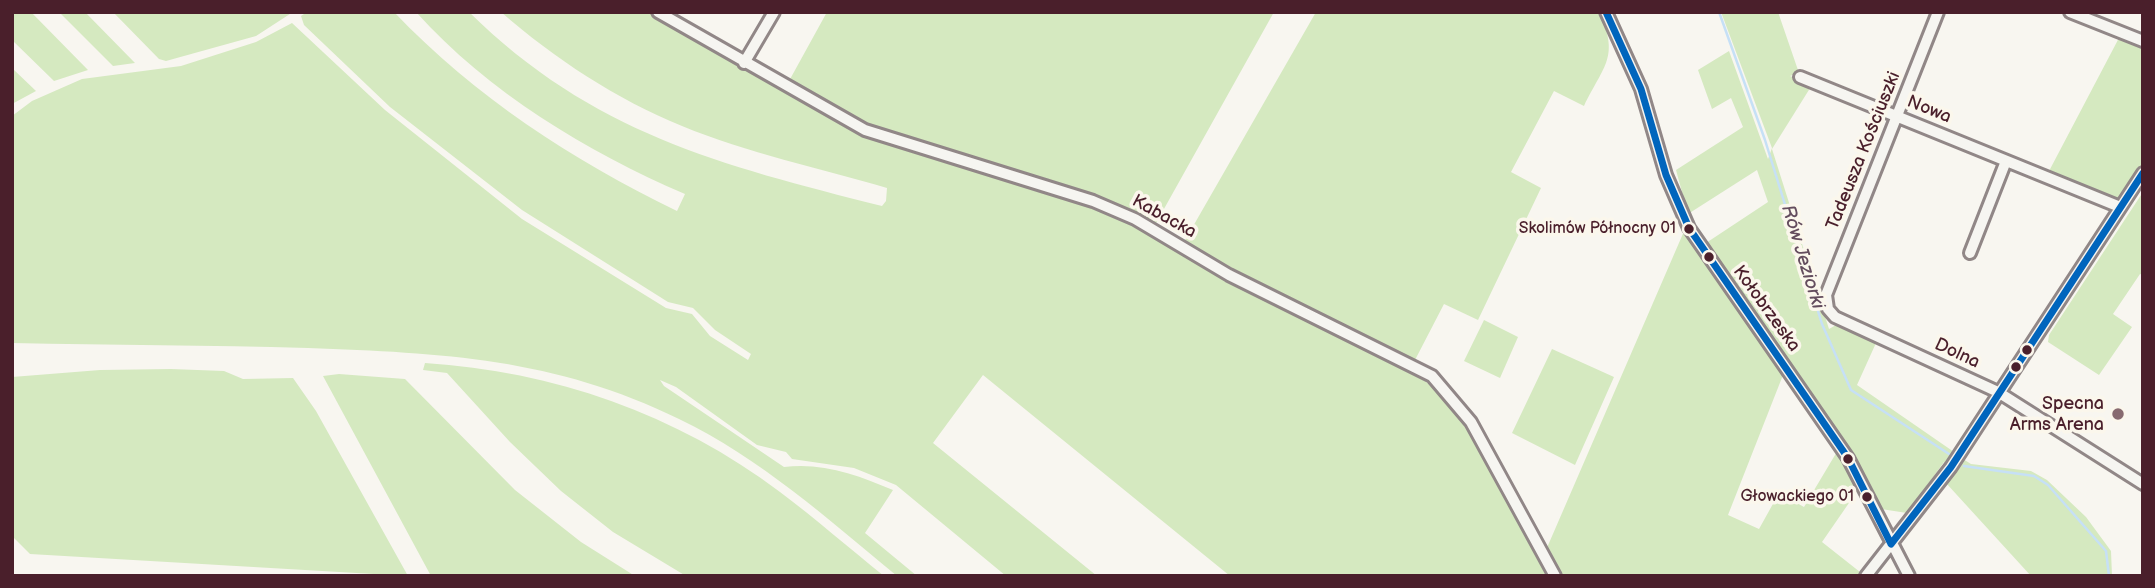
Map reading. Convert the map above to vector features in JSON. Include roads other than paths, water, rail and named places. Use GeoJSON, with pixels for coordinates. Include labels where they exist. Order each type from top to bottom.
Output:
{"type":"FeatureCollection","features":[{"type":"Feature","properties":{"kind":"street"},"geometry":{"type":"LineString","coordinates":[[744,63],[774,12]]}},
{"type":"Feature","properties":{"kind":"street","name":"Kołobrzeska"},"geometry":{"type":"LineString","coordinates":[[1606,12],[1641,89],[1666,175],[1689,228],[1848,458],[1909,576]]}},
{"type":"Feature","properties":{"kind":"street","name":"Tadeusza Kościuszki"},"geometry":{"type":"LineString","coordinates":[[1827,304],[1826,295],[1938,12]]}},
{"type":"Feature","properties":{"kind":"street"},"geometry":{"type":"LineString","coordinates":[[2070,12],[2143,41]]}},
{"type":"Feature","properties":{"kind":"street","name":"Kabacka"},"geometry":{"type":"LineString","coordinates":[[663,14],[744,63],[865,130],[1093,201],[1135,219],[1229,275],[1432,376],[1471,422],[1555,576]]}},
{"type":"Feature","properties":{"kind":"street","name":"Nowa"},"geometry":{"type":"LineString","coordinates":[[1800,77],[2120,207]]}},
{"type":"Feature","properties":{"kind":"street"},"geometry":{"type":"LineString","coordinates":[[1970,253],[2006,161]]}},
{"type":"Feature","properties":{"kind":"street"},"geometry":{"type":"LineString","coordinates":[[1866,576],[1951,467],[2143,173]]}},
{"type":"Feature","properties":{"kind":"street","name":"Dolna"},"geometry":{"type":"LineString","coordinates":[[1827,304],[1835,317],[1998,392],[2143,484]]}},
{"type":"Feature","properties":{"kind":"waterway","name":"Rów Jeziorki"},"geometry":{"type":"LineString","coordinates":[[1719,12],[1765,140],[1822,324],[1851,390],[1949,454]]}},
{"type":"Feature","properties":{"kind":"waterway","name":"Rów Jeziorki"},"geometry":{"type":"LineString","coordinates":[[1964,466],[2034,476],[2048,485],[2106,551],[2109,576]]}},
{"type":"Feature","properties":{"kind":"place","name":"Skolimów Północny 01"},"geometry":{"type":"Point","coordinates":[1689,229]}},
{"type":"Feature","properties":{"kind":"place","name":"Specna Arms Arena"},"geometry":{"type":"Point","coordinates":[2118,414]}},
{"type":"Feature","properties":{"kind":"place","name":"Głowackiego 01"},"geometry":{"type":"Point","coordinates":[1867,497]}}]}
